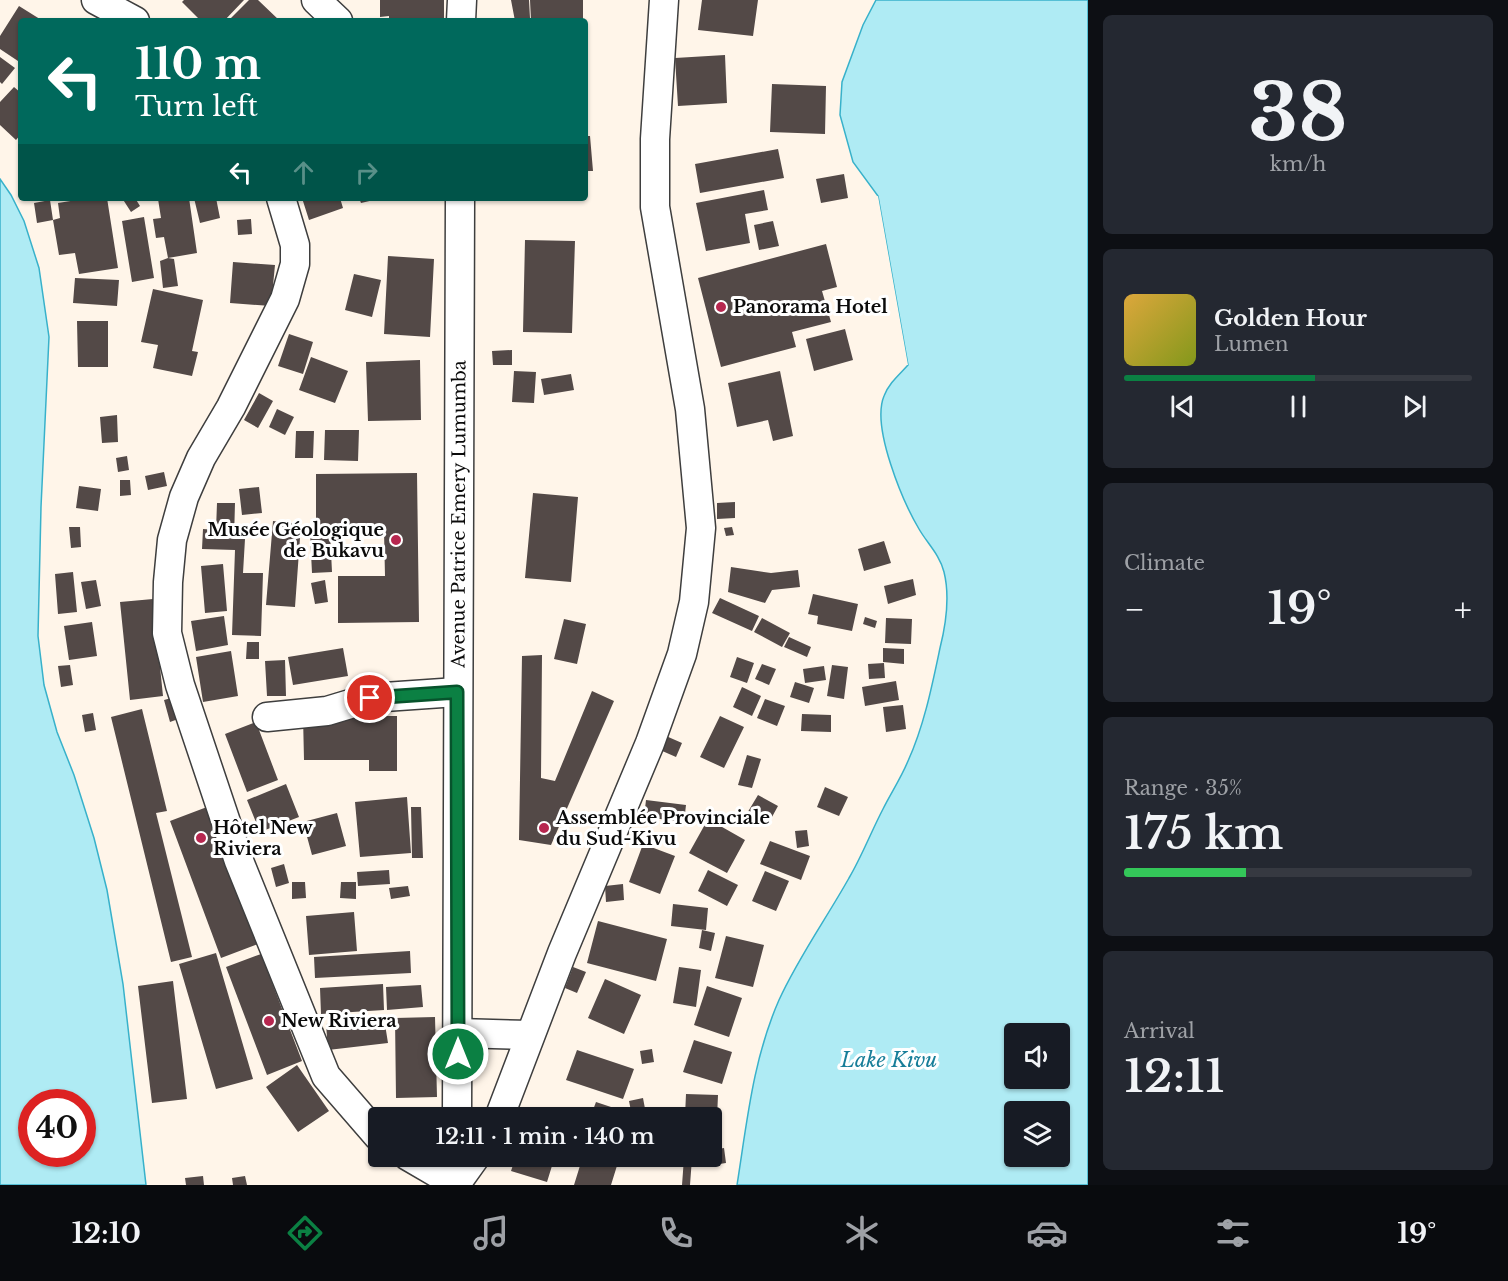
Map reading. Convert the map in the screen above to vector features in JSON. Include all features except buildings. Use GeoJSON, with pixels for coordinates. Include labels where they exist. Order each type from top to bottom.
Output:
{"type":"FeatureCollection","features":[{"type":"Feature","properties":{"kind":"street"},"geometry":{"type":"LineString","coordinates":[[96,0],[129,18]]}},
{"type":"Feature","properties":{"kind":"street"},"geometry":{"type":"LineString","coordinates":[[315,0],[335,18]]}},
{"type":"Feature","properties":{"kind":"street"},"geometry":{"type":"LineString","coordinates":[[461,18],[462,0]]}},
{"type":"Feature","properties":{"kind":"street"},"geometry":{"type":"LineString","coordinates":[[503,1107],[562,953],[650,743],[682,654],[694,602],[701,528],[690,409],[655,207],[656,139],[664,0]]}},
{"type":"Feature","properties":{"kind":"street"},"geometry":{"type":"LineString","coordinates":[[282,201],[295,244],[295,264],[285,299],[231,407],[201,458],[184,497],[172,540],[167,633],[180,685],[239,861],[326,1076],[368,1124]]}},
{"type":"Feature","properties":{"kind":"street","name":"Avenue Patrice Emery Lumumba"},"geometry":{"type":"LineString","coordinates":[[457,1107],[460,201]]}},
{"type":"Feature","properties":{"kind":"street"},"geometry":{"type":"LineString","coordinates":[[267,717],[327,711],[370,698],[457,692]]}},
{"type":"Feature","properties":{"kind":"street"},"geometry":{"type":"LineString","coordinates":[[458,1033],[530,1035]]}},
{"type":"Feature","properties":{"kind":"street"},"geometry":{"type":"LineString","coordinates":[[436,1167],[456,1175]]}},
{"type":"Feature","properties":{"kind":"water","name":"Lake Kivu"},"geometry":{"type":"Polygon","coordinates":[[[876,0],[1088,0],[1088,1185],[737,1185],[752,1091],[770,1022],[803,954],[854,870],[908,761],[927,706],[942,639],[947,600],[942,566],[905,501],[885,445],[881,410],[884,396],[891,383],[908,365],[878,196],[853,162],[840,115],[842,82],[863,25],[876,0]]]}},
{"type":"Feature","properties":{"kind":"water"},"geometry":{"type":"Polygon","coordinates":[[[0,179],[24,221],[39,268],[49,337],[38,636],[44,685],[57,732],[74,775],[94,838],[107,890],[123,984],[146,1185],[0,1185],[0,179]]]}},
{"type":"Feature","properties":{"kind":"pier"},"geometry":{"type":"Polygon","coordinates":[[[878,196],[908,365],[904,365],[874,197],[878,196]]]}},
{"type":"Feature","properties":{"kind":"place","name":"Panorama Hotel"},"geometry":{"type":"Point","coordinates":[721,307]}},
{"type":"Feature","properties":{"kind":"place","name":"Musée Géologique de Bukavu"},"geometry":{"type":"Point","coordinates":[396,540]}},
{"type":"Feature","properties":{"kind":"place","name":"Assemblée Provinciale du Sud-Kivu"},"geometry":{"type":"Point","coordinates":[544,828]}},
{"type":"Feature","properties":{"kind":"place","name":"Hôtel New Riviera"},"geometry":{"type":"Point","coordinates":[201,838]}},
{"type":"Feature","properties":{"kind":"place","name":"New Riviera"},"geometry":{"type":"Point","coordinates":[269,1021]}},
{"type":"Feature","properties":{"kind":"route"},"geometry":{"type":"LineString","coordinates":[[370,698],[457,692],[458,1054]]}}]}
